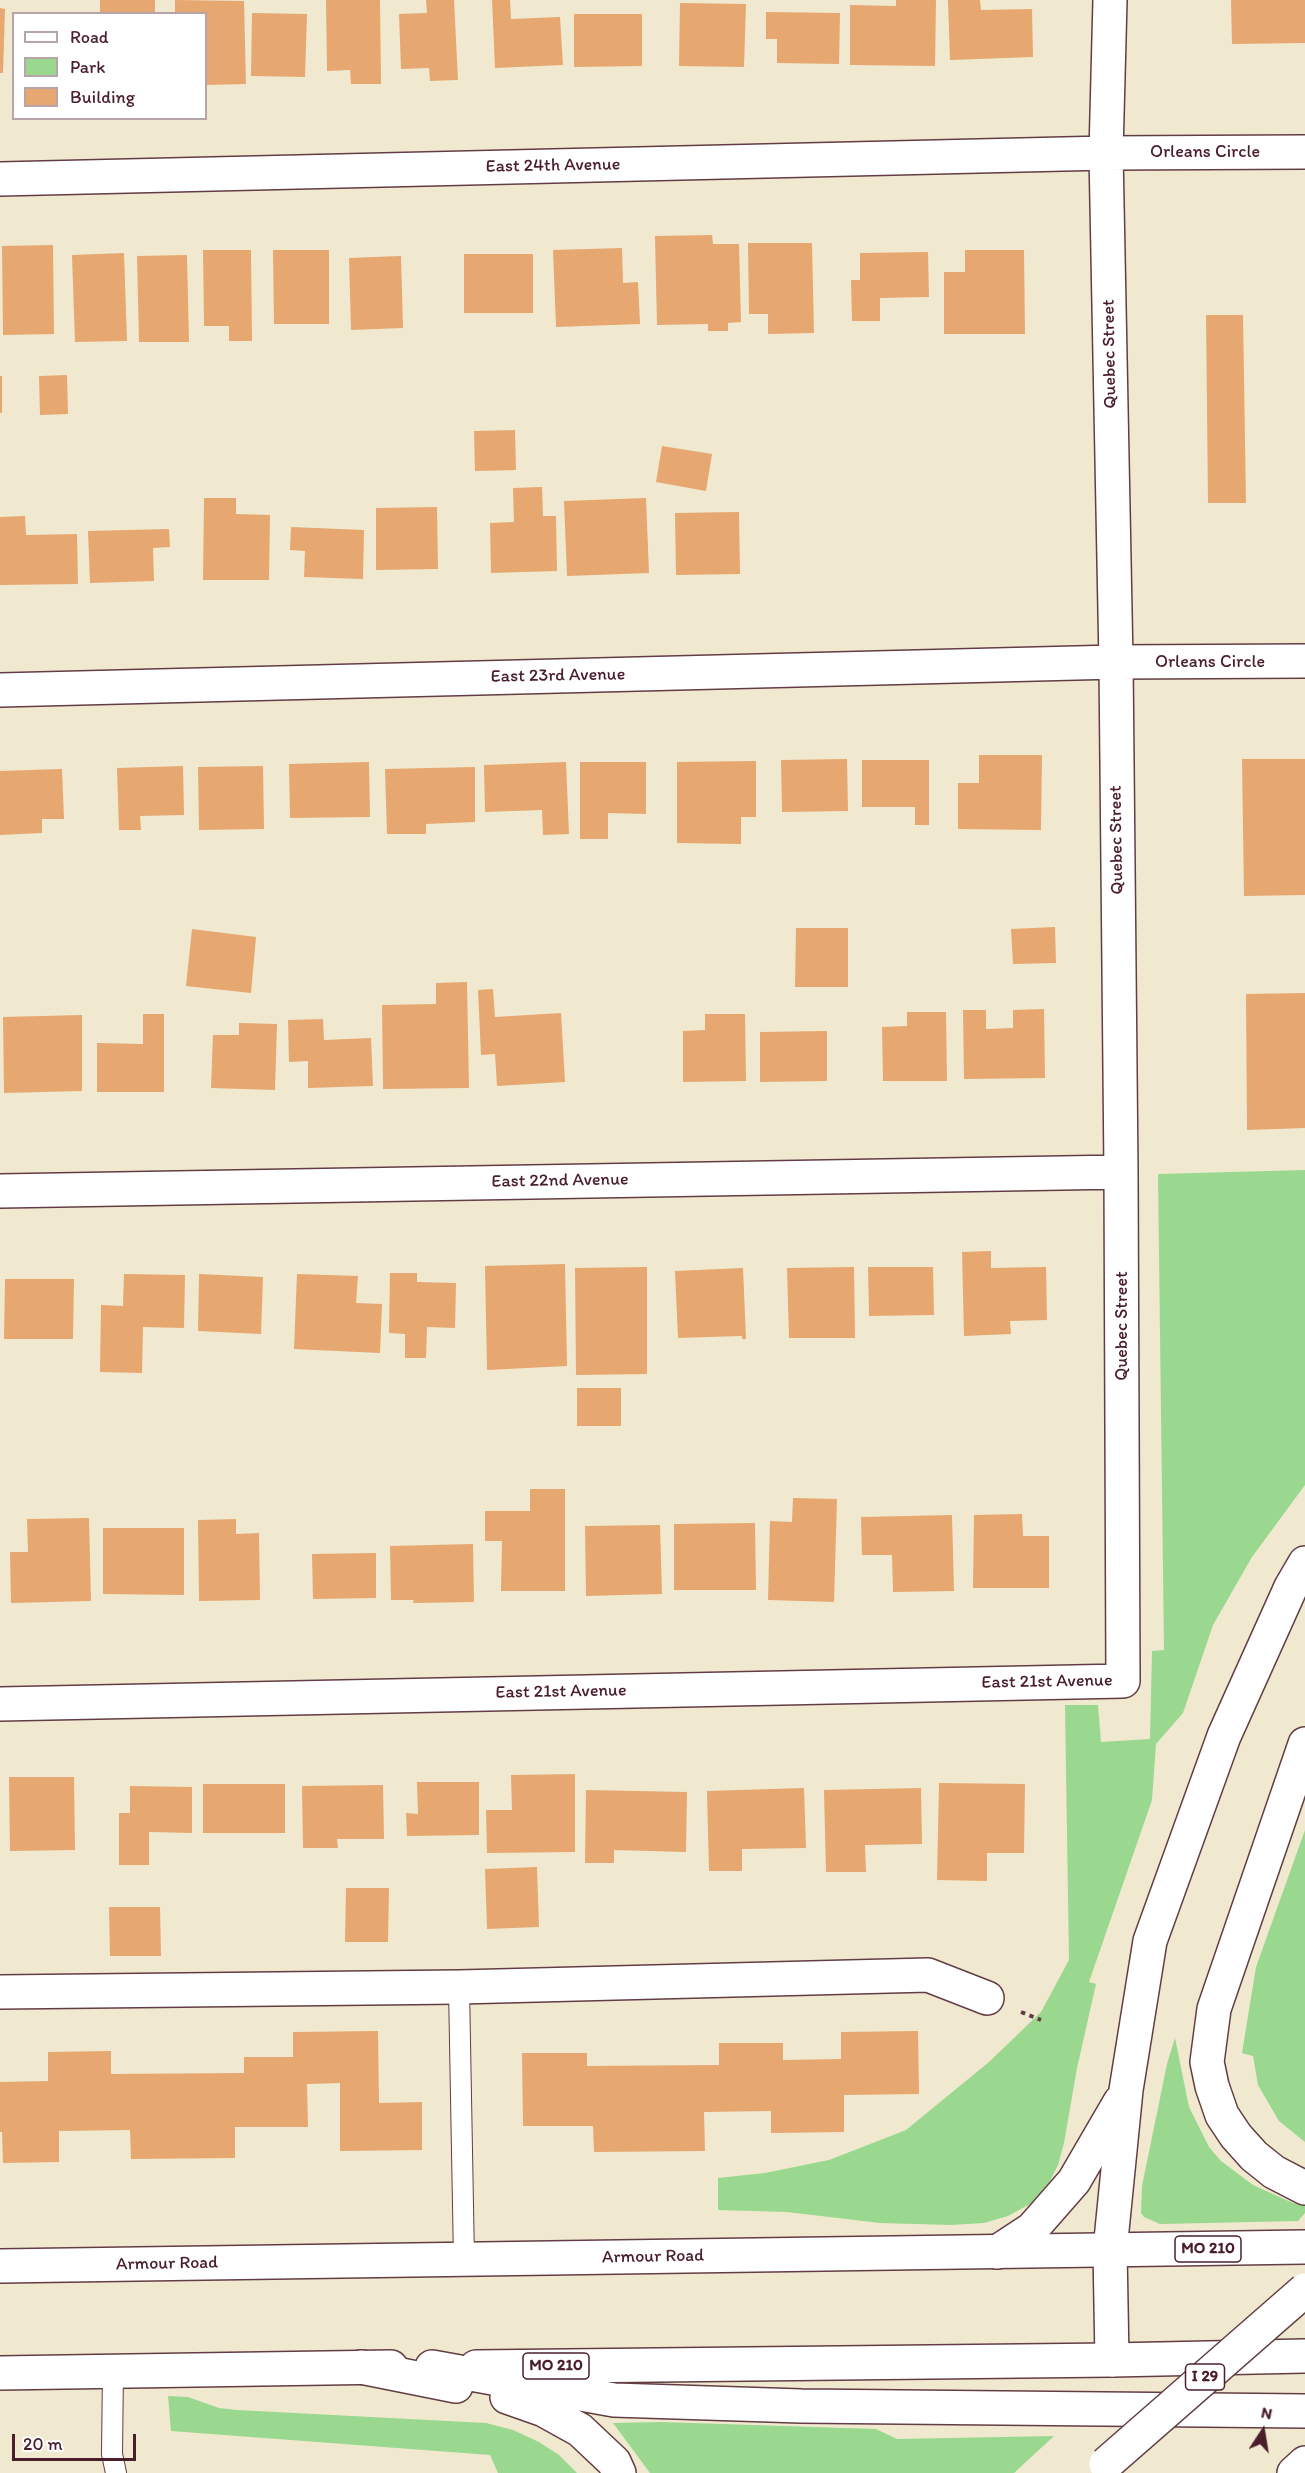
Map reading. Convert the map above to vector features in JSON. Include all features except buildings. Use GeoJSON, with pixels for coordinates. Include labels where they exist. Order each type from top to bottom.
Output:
{"type":"FeatureCollection","features":[{"type":"Feature","properties":{"kind":"main road","name":"Quebec Street"},"geometry":{"type":"LineString","coordinates":[[1110,0],[1106,153],[1116,662],[1123,1680]]}},
{"type":"Feature","properties":{"kind":"main road","name":"Orleans Circle"},"geometry":{"type":"LineString","coordinates":[[1106,153],[1305,152]]}},
{"type":"Feature","properties":{"kind":"main road","name":"East 24th Avenue"},"geometry":{"type":"LineString","coordinates":[[0,178],[1106,153]]}},
{"type":"Feature","properties":{"kind":"main road","name":"Orleans Circle"},"geometry":{"type":"LineString","coordinates":[[1116,662],[1305,661]]}},
{"type":"Feature","properties":{"kind":"main road","name":"East 23rd Avenue"},"geometry":{"type":"LineString","coordinates":[[0,690],[1116,662]]}},
{"type":"Feature","properties":{"kind":"main road","name":"East 22nd Avenue"},"geometry":{"type":"LineString","coordinates":[[0,1191],[1121,1172]]}},
{"type":"Feature","properties":{"kind":"main road"},"geometry":{"type":"LineString","coordinates":[[1112,2360],[1110,2250],[1126,2090],[1150,1941],[1224,1736],[1291,1587],[1305,1563]]}},
{"type":"Feature","properties":{"kind":"main road","name":"East 21st Avenue"},"geometry":{"type":"LineString","coordinates":[[0,1704],[1123,1680]]}},
{"type":"Feature","properties":{"kind":"main road"},"geometry":{"type":"LineString","coordinates":[[1305,1744],[1214,2009],[1207,2062],[1222,2115],[1236,2136],[1254,2157],[1305,2188]]}},
{"type":"Feature","properties":{"kind":"main road"},"geometry":{"type":"LineString","coordinates":[[0,1992],[459,1988],[928,1975],[987,1998]]}},
{"type":"Feature","properties":{"kind":"main road"},"geometry":{"type":"LineString","coordinates":[[997,2252],[1032,2229],[1074,2181],[1126,2090]]}},
{"type":"Feature","properties":{"kind":"main road","name":"Armour Road"},"geometry":{"type":"LineString","coordinates":[[0,2266],[1305,2247]]}},
{"type":"Feature","properties":{"kind":"main road","name":"I 29"},"geometry":{"type":"LineString","coordinates":[[1101,2469],[1305,2290]]}},
{"type":"Feature","properties":{"kind":"main road","name":"MO 210"},"geometry":{"type":"LineString","coordinates":[[0,2373],[1305,2356]]}},
{"type":"Feature","properties":{"kind":"main road"},"geometry":{"type":"LineString","coordinates":[[361,2367],[504,2396],[544,2410],[580,2430],[614,2462],[619,2473]]}},
{"type":"Feature","properties":{"kind":"main road"},"geometry":{"type":"LineString","coordinates":[[432,2367],[614,2400],[801,2406],[1305,2411]]}},
{"type":"Feature","properties":{"kind":"lane"},"geometry":{"type":"LineString","coordinates":[[459,1988],[464,2260]]}},
{"type":"Feature","properties":{"kind":"lane"},"geometry":{"type":"LineString","coordinates":[[113,2371],[112,2454],[116,2473]]}},
{"type":"Feature","properties":{"kind":"green space"},"geometry":{"type":"Polygon","coordinates":[[[1305,1170],[1305,1485],[1252,1557],[1213,1625],[1183,1713],[1156,1744],[1152,1800],[1089,1982],[1096,1984],[1077,2068],[1064,2143],[1058,2165],[1050,2181],[1030,2204],[1008,2216],[984,2223],[951,2225],[880,2223],[787,2212],[718,2210],[718,2178],[765,2173],[829,2160],[906,2130],[989,2062],[1041,2012],[1069,1960],[1065,1705],[1098,1705],[1101,1742],[1150,1739],[1152,1651],[1164,1650],[1158,1174],[1305,1170]]]}},
{"type":"Feature","properties":{"kind":"green space"},"geometry":{"type":"Polygon","coordinates":[[[1305,1830],[1305,2142],[1279,2121],[1258,2085],[1253,2056],[1242,2053],[1256,1967],[1305,1830]]]}},
{"type":"Feature","properties":{"kind":"green space"},"geometry":{"type":"Polygon","coordinates":[[[1175,2038],[1189,2107],[1209,2147],[1221,2161],[1253,2185],[1293,2203],[1305,2205],[1305,2213],[1298,2221],[1160,2224],[1144,2217],[1141,2213],[1142,2186],[1167,2064],[1175,2038]]]}},
{"type":"Feature","properties":{"kind":"green space"},"geometry":{"type":"Polygon","coordinates":[[[168,2396],[188,2397],[219,2408],[237,2410],[486,2423],[513,2430],[539,2442],[559,2455],[577,2473],[498,2473],[490,2455],[171,2431],[168,2396]]]}},
{"type":"Feature","properties":{"kind":"green space"},"geometry":{"type":"Polygon","coordinates":[[[661,2422],[876,2429],[897,2439],[1054,2436],[1014,2473],[650,2473],[613,2423],[661,2422]]]}}]}
